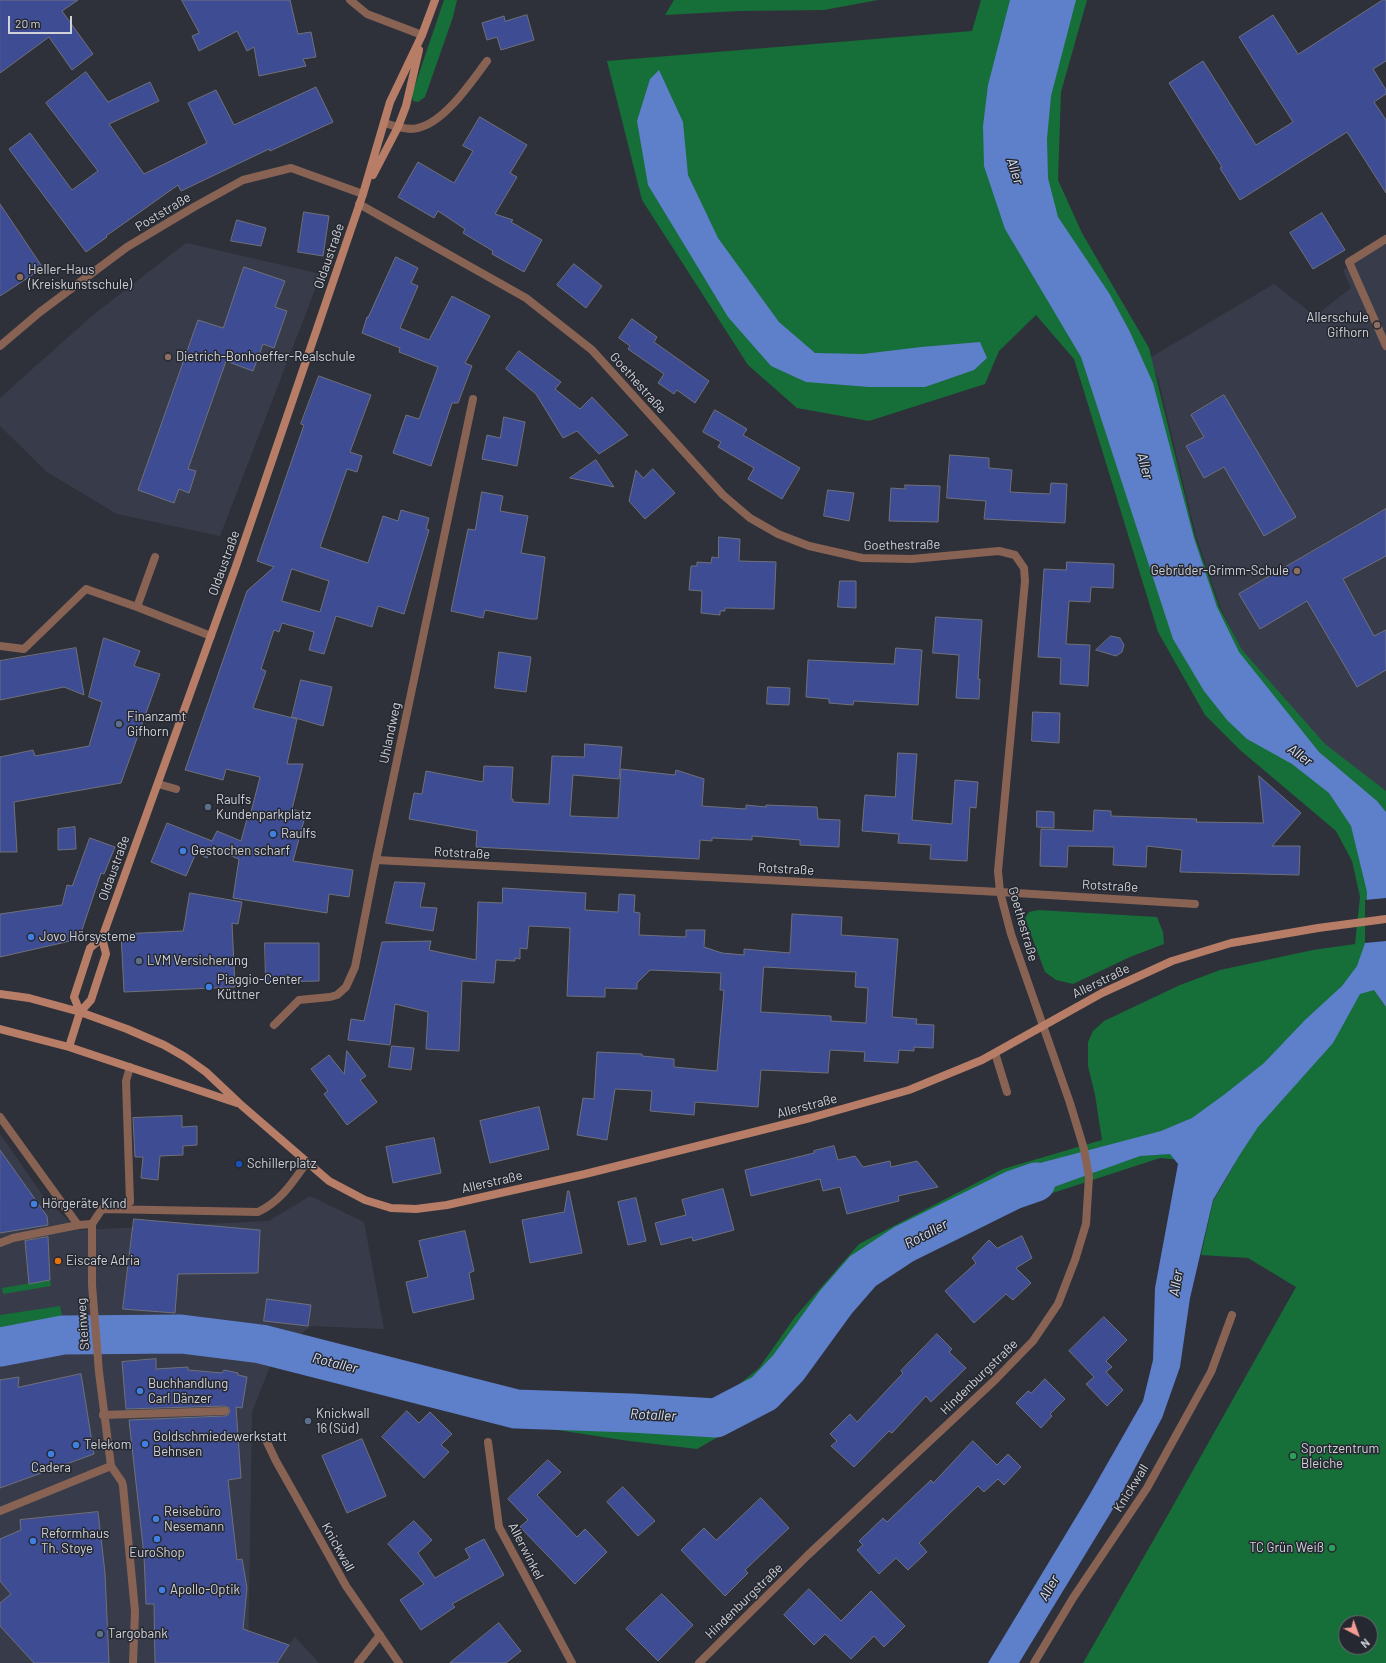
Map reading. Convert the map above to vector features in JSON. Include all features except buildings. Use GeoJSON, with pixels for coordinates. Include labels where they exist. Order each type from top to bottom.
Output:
{"type":"FeatureCollection","features":[{"type":"Feature","properties":{"kind":"street"},"geometry":{"type":"LineString","coordinates":[[350,0],[367,14],[422,35],[435,0]]}},
{"type":"Feature","properties":{"kind":"street","name":"Oldaustraße"},"geometry":{"type":"LineString","coordinates":[[80,1012],[74,997],[90,948],[102,938],[158,784],[363,194],[390,102],[422,35]]}},
{"type":"Feature","properties":{"kind":"street","name":"Oldaustraße"},"geometry":{"type":"LineString","coordinates":[[363,194],[398,127],[406,106],[422,35]]}},
{"type":"Feature","properties":{"kind":"street"},"geometry":{"type":"LineString","coordinates":[[385,123],[398,127],[417,129],[433,122],[460,97],[487,61]]}},
{"type":"Feature","properties":{"kind":"street","name":"Poststraße"},"geometry":{"type":"LineString","coordinates":[[0,346],[40,312],[127,247],[243,180],[292,168],[363,194]]}},
{"type":"Feature","properties":{"kind":"street","name":"Goethestraße"},"geometry":{"type":"LineString","coordinates":[[359,204],[526,298],[586,345],[724,496],[750,518],[778,534],[809,546],[862,558],[912,559],[999,551],[1014,555],[1024,568],[1025,581],[998,871],[1000,892],[1011,934],[1042,1025]]}},
{"type":"Feature","properties":{"kind":"street"},"geometry":{"type":"LineString","coordinates":[[1386,239],[1349,262],[1386,346]]}},
{"type":"Feature","properties":{"kind":"street","name":"Uhlandweg"},"geometry":{"type":"LineString","coordinates":[[274,1025],[299,1000],[337,995],[346,987],[355,967],[376,860],[473,399]]}},
{"type":"Feature","properties":{"kind":"street"},"geometry":{"type":"LineString","coordinates":[[137,607],[155,557]]}},
{"type":"Feature","properties":{"kind":"street"},"geometry":{"type":"LineString","coordinates":[[0,646],[24,649],[86,589],[137,607],[210,636]]}},
{"type":"Feature","properties":{"kind":"street"},"geometry":{"type":"LineString","coordinates":[[158,784],[176,789]]}},
{"type":"Feature","properties":{"kind":"street","name":"Rotstraße"},"geometry":{"type":"LineString","coordinates":[[376,860],[1000,892],[1195,904]]}},
{"type":"Feature","properties":{"kind":"street","name":"Allerstraße"},"geometry":{"type":"LineString","coordinates":[[240,1104],[329,1181],[365,1200],[391,1208],[416,1209],[447,1205],[585,1174],[818,1116],[909,1090],[995,1053],[1042,1025],[1102,993],[1172,961],[1230,943],[1364,922],[1386,920]]}},
{"type":"Feature","properties":{"kind":"street","name":"Oldaustraße"},"geometry":{"type":"LineString","coordinates":[[69,1047],[80,1012],[91,1000],[106,954],[102,938]]}},
{"type":"Feature","properties":{"kind":"street"},"geometry":{"type":"LineString","coordinates":[[0,994],[29,998],[80,1012],[127,1029],[164,1045],[185,1057],[206,1072],[240,1104]]}},
{"type":"Feature","properties":{"kind":"street","name":"Hindenburgstraße"},"geometry":{"type":"LineString","coordinates":[[699,1663],[808,1556],[995,1380],[1033,1341],[1058,1304],[1075,1260],[1086,1224],[1089,1177],[1084,1149],[1068,1096],[1042,1025]]}},
{"type":"Feature","properties":{"kind":"street"},"geometry":{"type":"LineString","coordinates":[[0,1029],[69,1047],[240,1104]]}},
{"type":"Feature","properties":{"kind":"street"},"geometry":{"type":"LineString","coordinates":[[995,1053],[1007,1092]]}},
{"type":"Feature","properties":{"kind":"street"},"geometry":{"type":"LineString","coordinates":[[130,1067],[126,1081],[130,1202]]}},
{"type":"Feature","properties":{"kind":"street"},"geometry":{"type":"LineString","coordinates":[[0,1117],[78,1225]]}},
{"type":"Feature","properties":{"kind":"street"},"geometry":{"type":"LineString","coordinates":[[0,1243],[13,1238],[78,1225],[92,1224],[102,1209],[258,1212],[271,1206],[286,1191],[306,1162]]}},
{"type":"Feature","properties":{"kind":"street","name":"Steinweg"},"geometry":{"type":"LineString","coordinates":[[92,1224],[92,1286],[99,1372],[111,1466],[122,1482],[123,1486],[134,1611],[133,1663]]}},
{"type":"Feature","properties":{"kind":"street","name":"Knickwall"},"geometry":{"type":"LineString","coordinates":[[1034,1663],[1073,1598],[1147,1488],[1211,1372],[1232,1316]]}},
{"type":"Feature","properties":{"kind":"street"},"geometry":{"type":"LineString","coordinates":[[104,1415],[225,1412]]}},
{"type":"Feature","properties":{"kind":"street","name":"Knickwall"},"geometry":{"type":"LineString","coordinates":[[265,1438],[276,1461],[346,1586],[399,1663]]}},
{"type":"Feature","properties":{"kind":"street","name":"Allerwinkel"},"geometry":{"type":"LineString","coordinates":[[488,1442],[499,1527],[572,1663]]}},
{"type":"Feature","properties":{"kind":"street"},"geometry":{"type":"LineString","coordinates":[[0,1511],[111,1466]]}},
{"type":"Feature","properties":{"kind":"street"},"geometry":{"type":"LineString","coordinates":[[358,1663],[380,1635]]}},
{"type":"Feature","properties":{"kind":"shaded area","name":"Dietrich-Bonhoeffer-Realschule"},"geometry":{"type":"Polygon","coordinates":[[[186,243],[321,274],[220,536],[117,514],[47,472],[0,426],[0,398],[93,315],[186,243]]]}},
{"type":"Feature","properties":{"kind":"shaded area","name":"Gebrüder-Grimm-Schule"},"geometry":{"type":"Polygon","coordinates":[[[1386,244],[1386,806],[1320,749],[1241,650],[1220,606],[1196,536],[1158,378],[1148,359],[1274,284],[1315,316],[1351,288],[1343,270],[1386,244]]]}},
{"type":"Feature","properties":{"kind":"shaded area"},"geometry":{"type":"Polygon","coordinates":[[[0,1134],[46,1200],[79,1230],[269,1221],[310,1196],[364,1222],[384,1329],[311,1326],[274,1356],[252,1412],[248,1663],[0,1663],[0,1134]]]}},
{"type":"Feature","properties":{"kind":"shaded area"},"geometry":{"type":"Polygon","coordinates":[[[295,1637],[319,1663],[273,1663],[295,1637]]]}},
{"type":"Feature","properties":{"kind":"green space"},"geometry":{"type":"Polygon","coordinates":[[[444,0],[457,0],[453,17],[425,97],[418,102],[413,101],[412,94],[444,0]]]}},
{"type":"Feature","properties":{"kind":"green space"},"geometry":{"type":"Polygon","coordinates":[[[674,0],[878,0],[824,10],[739,11],[665,15],[674,0]]]}},
{"type":"Feature","properties":{"kind":"green space"},"geometry":{"type":"Polygon","coordinates":[[[981,0],[1087,0],[1061,92],[1058,180],[1082,233],[1149,348],[1195,537],[1219,607],[1242,650],[1325,744],[1386,791],[1386,985],[1377,994],[1386,1007],[1386,1663],[1083,1663],[1296,1287],[1248,1258],[1201,1255],[1213,1201],[1234,1165],[1160,1158],[1031,1200],[925,1250],[872,1280],[783,1391],[749,1419],[697,1449],[629,1441],[486,1419],[346,1383],[250,1351],[137,1343],[60,1348],[0,1358],[0,1333],[61,1323],[170,1317],[254,1328],[500,1389],[679,1406],[720,1400],[759,1368],[795,1317],[859,1244],[1003,1169],[1102,1140],[1095,1095],[1088,1066],[1088,1042],[1093,1031],[1104,1021],[1180,985],[1220,970],[1313,950],[1355,944],[1360,897],[1352,861],[1336,831],[1240,750],[1205,715],[1158,632],[1074,359],[1036,315],[999,351],[985,384],[869,421],[797,408],[748,365],[642,200],[607,61],[972,31],[981,0]]]}},
{"type":"Feature","properties":{"kind":"green space"},"geometry":{"type":"Polygon","coordinates":[[[1038,910],[1157,917],[1163,932],[1164,944],[1130,957],[1073,984],[1056,980],[1045,972],[1025,918],[1029,912],[1038,910]]]}},
{"type":"Feature","properties":{"kind":"green space"},"geometry":{"type":"Polygon","coordinates":[[[50,1280],[51,1286],[3,1294],[2,1288],[50,1280]]]}},
{"type":"Feature","properties":{"kind":"green space"},"geometry":{"type":"Polygon","coordinates":[[[60,1306],[63,1321],[0,1332],[0,1315],[60,1306]]]}},
{"type":"Feature","properties":{"kind":"water","name":"Aller"},"geometry":{"type":"Polygon","coordinates":[[[1010,0],[1076,0],[1051,96],[1047,139],[1048,178],[1058,217],[1109,293],[1130,332],[1153,383],[1194,538],[1217,607],[1239,652],[1319,752],[1377,801],[1386,812],[1386,1007],[1374,990],[1360,994],[1333,1043],[1258,1127],[1239,1156],[1213,1200],[1190,1298],[1180,1367],[1162,1418],[1113,1509],[1019,1663],[988,1663],[1090,1494],[1143,1401],[1153,1360],[1155,1288],[1178,1164],[1170,1154],[1140,1156],[1040,1192],[995,1214],[979,1190],[1021,1168],[1161,1131],[1192,1118],[1225,1094],[1264,1063],[1305,1020],[1342,986],[1357,966],[1365,943],[1367,892],[1351,826],[1329,793],[1292,764],[1247,739],[1227,720],[1204,691],[1173,639],[1081,357],[1005,229],[984,166],[983,126],[988,85],[1010,0]]]}},
{"type":"Feature","properties":{"kind":"water"},"geometry":{"type":"Polygon","coordinates":[[[659,70],[683,122],[688,175],[718,238],[779,322],[815,353],[863,354],[980,342],[987,358],[974,370],[925,387],[869,387],[806,382],[771,366],[728,317],[648,185],[637,121],[650,79],[659,70]]]}},
{"type":"Feature","properties":{"kind":"pier"},"geometry":{"type":"Polygon","coordinates":[[[1386,898],[1386,941],[1365,943],[1365,900],[1386,898]]]}},
{"type":"Feature","properties":{"kind":"waterway","name":"Rotaller"},"geometry":{"type":"LineString","coordinates":[[0,1347],[63,1335],[181,1334],[261,1344],[516,1409],[716,1418],[764,1393],[788,1368],[836,1302],[863,1271],[904,1244],[1013,1190],[1036,1182]]}},
{"type":"Feature","properties":{"kind":"place","name":"Heller-Haus (Kreiskunstschule)"},"geometry":{"type":"Point","coordinates":[20,277]}},
{"type":"Feature","properties":{"kind":"place","name":"Allerschule Gifhorn"},"geometry":{"type":"Point","coordinates":[1377,325]}},
{"type":"Feature","properties":{"kind":"place","name":"Dietrich-Bonhoeffer-Realschule"},"geometry":{"type":"Point","coordinates":[168,357]}},
{"type":"Feature","properties":{"kind":"place","name":"Gebrüder-Grimm-Schule"},"geometry":{"type":"Point","coordinates":[1297,571]}},
{"type":"Feature","properties":{"kind":"place","name":"Finanzamt Gifhorn"},"geometry":{"type":"Point","coordinates":[119,724]}},
{"type":"Feature","properties":{"kind":"place","name":"Raulfs Kundenparkplatz"},"geometry":{"type":"Point","coordinates":[208,807]}},
{"type":"Feature","properties":{"kind":"place","name":"Raulfs"},"geometry":{"type":"Point","coordinates":[273,834]}},
{"type":"Feature","properties":{"kind":"place","name":"Gestochen scharf"},"geometry":{"type":"Point","coordinates":[183,851]}},
{"type":"Feature","properties":{"kind":"place","name":"Jovo Hörsysteme"},"geometry":{"type":"Point","coordinates":[31,937]}},
{"type":"Feature","properties":{"kind":"place","name":"LVM Versicherung"},"geometry":{"type":"Point","coordinates":[139,961]}},
{"type":"Feature","properties":{"kind":"place","name":"Piaggio-Center Küttner"},"geometry":{"type":"Point","coordinates":[209,987]}},
{"type":"Feature","properties":{"kind":"place","name":"Schillerplatz"},"geometry":{"type":"Point","coordinates":[239,1164]}},
{"type":"Feature","properties":{"kind":"place","name":"Hörgeräte Kind"},"geometry":{"type":"Point","coordinates":[34,1204]}},
{"type":"Feature","properties":{"kind":"place","name":"Eiscafe Adria"},"geometry":{"type":"Point","coordinates":[58,1261]}},
{"type":"Feature","properties":{"kind":"place","name":"Buchhandlung Carl Dänzer"},"geometry":{"type":"Point","coordinates":[140,1391]}},
{"type":"Feature","properties":{"kind":"place","name":"Knickwall 16 (Süd)"},"geometry":{"type":"Point","coordinates":[308,1421]}},
{"type":"Feature","properties":{"kind":"place","name":"Goldschmiedewerkstatt Behnsen"},"geometry":{"type":"Point","coordinates":[145,1444]}},
{"type":"Feature","properties":{"kind":"place","name":"Telekom"},"geometry":{"type":"Point","coordinates":[76,1445]}},
{"type":"Feature","properties":{"kind":"place","name":"Cadera"},"geometry":{"type":"Point","coordinates":[51,1454]}},
{"type":"Feature","properties":{"kind":"place","name":"Sportzentrum Bleiche"},"geometry":{"type":"Point","coordinates":[1293,1456]}},
{"type":"Feature","properties":{"kind":"place","name":"Reisebüro Nesemann"},"geometry":{"type":"Point","coordinates":[156,1519]}},
{"type":"Feature","properties":{"kind":"place","name":"EuroShop"},"geometry":{"type":"Point","coordinates":[157,1539]}},
{"type":"Feature","properties":{"kind":"place","name":"Reformhaus Th. Stoye"},"geometry":{"type":"Point","coordinates":[33,1541]}},
{"type":"Feature","properties":{"kind":"place","name":"TC Grün Weiß"},"geometry":{"type":"Point","coordinates":[1332,1548]}},
{"type":"Feature","properties":{"kind":"place","name":"Apollo-Optik"},"geometry":{"type":"Point","coordinates":[162,1590]}},
{"type":"Feature","properties":{"kind":"place","name":"Targobank"},"geometry":{"type":"Point","coordinates":[100,1634]}}]}
